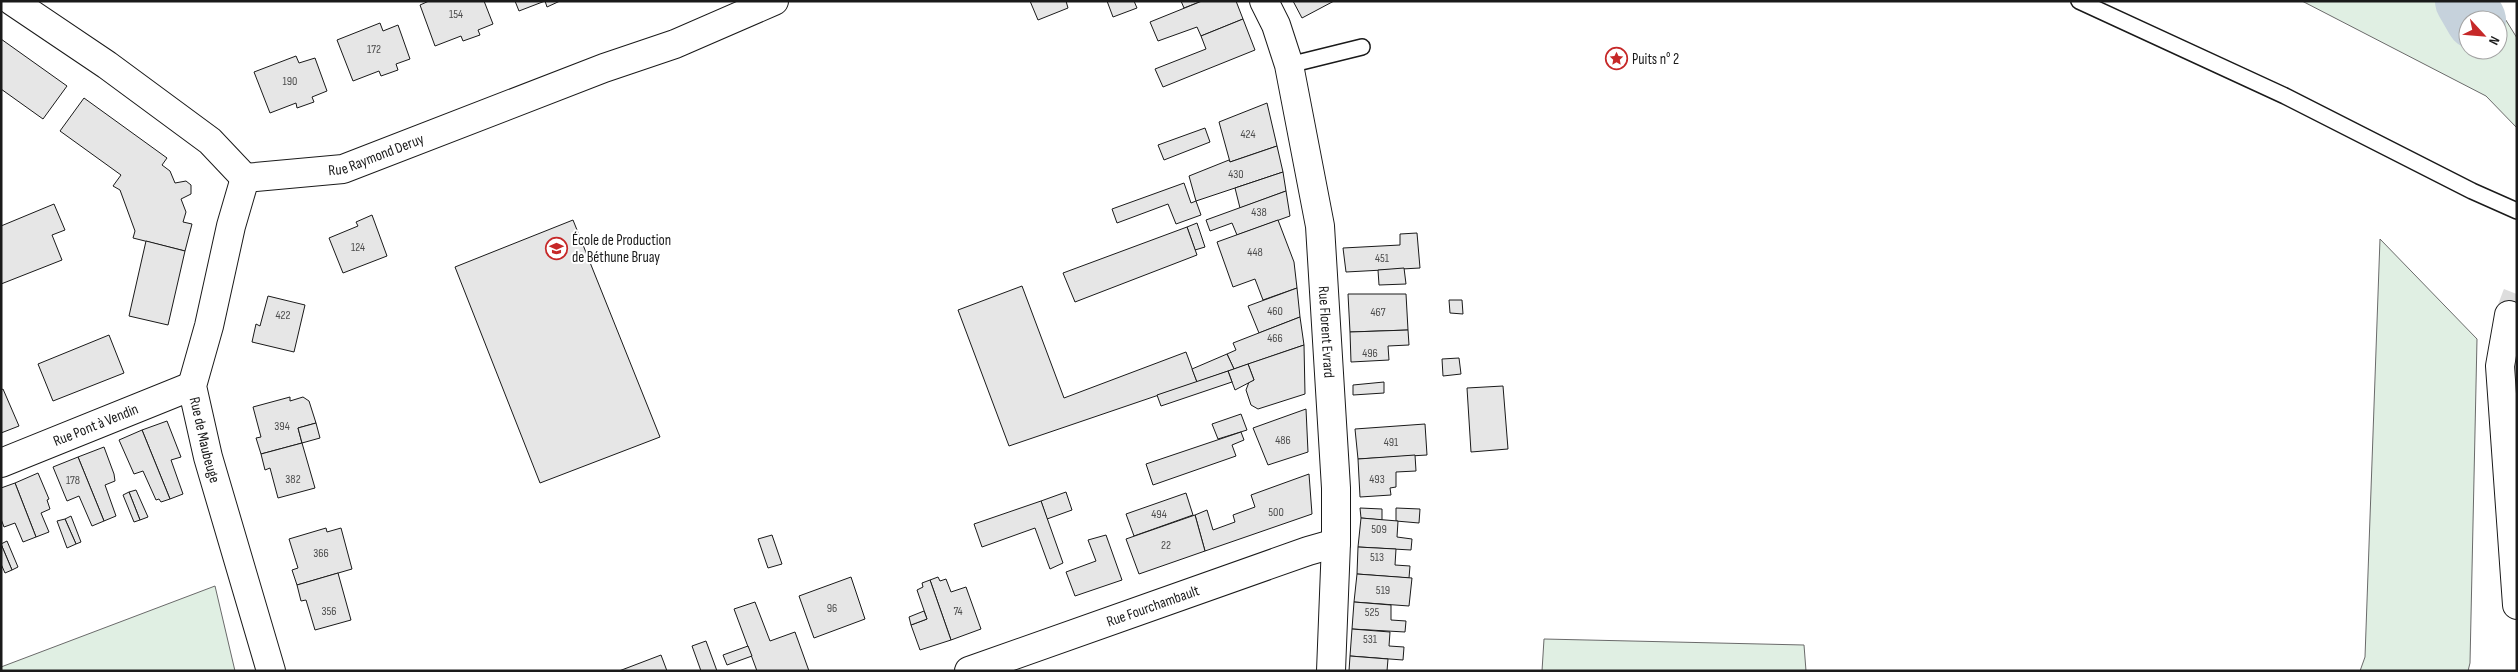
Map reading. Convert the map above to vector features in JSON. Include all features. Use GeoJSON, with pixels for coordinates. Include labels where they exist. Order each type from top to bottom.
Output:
{"type":"FeatureCollection","features":[{"type":"Feature","properties":{"kind":"street"},"geometry":{"type":"LineString","coordinates":[[12,1],[107,65],[210,141],[245,178]]}},
{"type":"Feature","properties":{"kind":"street","name":"Rue Raymond Deruy"},"geometry":{"type":"LineString","coordinates":[[245,178],[343,170],[604,68],[675,44],[774,1]]}},
{"type":"Feature","properties":{"kind":"street","name":"Rue Florent Evrard"},"geometry":{"type":"LineString","coordinates":[[1264,1],[1276,25],[1289,65],[1320,226],[1336,488],[1336,543],[1331,671]]}},
{"type":"Feature","properties":{"kind":"street","name":"Rue de Maubeuge"},"geometry":{"type":"LineString","coordinates":[[245,178],[231,226],[209,326],[192,386],[208,457],[272,671]]}},
{"type":"Feature","properties":{"kind":"street"},"geometry":{"type":"LineString","coordinates":[[2509,315],[2500,366],[2517,605]]}},
{"type":"Feature","properties":{"kind":"street","name":"Rue Pont à Vendin"},"geometry":{"type":"LineString","coordinates":[[1,463],[192,386]]}},
{"type":"Feature","properties":{"kind":"street","name":"Rue Fourchambault"},"geometry":{"type":"LineString","coordinates":[[969,671],[1308,551],[1336,543]]}},
{"type":"Feature","properties":{"kind":"lane"},"geometry":{"type":"LineString","coordinates":[[2079,1],[2285,96],[2472,191],[2517,211]]}},
{"type":"Feature","properties":{"kind":"lane"},"geometry":{"type":"LineString","coordinates":[[1289,65],[1362,47]]}},
{"type":"Feature","properties":{"kind":"green space"},"geometry":{"type":"Polygon","coordinates":[[[2302,1],[2494,1],[2500,10],[2458,10],[2458,60],[2508,60],[2508,24],[2517,38],[2517,128],[2486,96],[2302,1]]]}},
{"type":"Feature","properties":{"kind":"green space"},"geometry":{"type":"Polygon","coordinates":[[[2380,239],[2477,339],[2470,663],[2468,671],[2360,671],[2365,657],[2380,239]]]}},
{"type":"Feature","properties":{"kind":"green space"},"geometry":{"type":"Polygon","coordinates":[[[215,586],[235,671],[1,671],[1,667],[215,586]]]}},
{"type":"Feature","properties":{"kind":"green space"},"geometry":{"type":"Polygon","coordinates":[[[1544,639],[1804,645],[1806,671],[1542,671],[1544,639]]]}},
{"type":"Feature","properties":{"kind":"building"},"geometry":{"type":"Polygon","coordinates":[[[429,1],[484,1],[493,24],[478,30],[480,35],[463,41],[461,36],[435,46],[420,5],[429,1]]]}},
{"type":"Feature","properties":{"kind":"building"},"geometry":{"type":"Polygon","coordinates":[[[515,1],[545,1],[519,11],[515,1]]]}},
{"type":"Feature","properties":{"kind":"building"},"geometry":{"type":"Polygon","coordinates":[[[545,1],[560,1],[547,7],[545,1]]]}},
{"type":"Feature","properties":{"kind":"building"},"geometry":{"type":"Polygon","coordinates":[[[1030,1],[1066,1],[1068,8],[1038,20],[1030,1]]]}},
{"type":"Feature","properties":{"kind":"building"},"geometry":{"type":"Polygon","coordinates":[[[1107,1],[1134,1],[1137,8],[1113,17],[1107,1]]]}},
{"type":"Feature","properties":{"kind":"building"},"geometry":{"type":"Polygon","coordinates":[[[1181,1],[1202,1],[1184,8],[1181,1]]]}},
{"type":"Feature","properties":{"kind":"building"},"geometry":{"type":"Polygon","coordinates":[[[1202,1],[1236,1],[1243,19],[1201,36],[1197,27],[1158,41],[1150,22],[1202,1]]]}},
{"type":"Feature","properties":{"kind":"building"},"geometry":{"type":"Polygon","coordinates":[[[1293,1],[1334,1],[1302,18],[1293,1]]]}},
{"type":"Feature","properties":{"kind":"building"},"geometry":{"type":"Polygon","coordinates":[[[1243,19],[1255,50],[1163,87],[1155,69],[1206,49],[1201,36],[1243,19]]]}},
{"type":"Feature","properties":{"kind":"building"},"geometry":{"type":"Polygon","coordinates":[[[380,23],[383,31],[398,25],[410,59],[396,64],[398,70],[381,76],[379,71],[353,81],[337,40],[380,23]]]}},
{"type":"Feature","properties":{"kind":"building"},"geometry":{"type":"Polygon","coordinates":[[[1,39],[67,86],[43,119],[1,89],[1,39]]]}},
{"type":"Feature","properties":{"kind":"building"},"geometry":{"type":"Polygon","coordinates":[[[296,56],[299,63],[315,58],[327,91],[312,97],[314,102],[297,108],[296,103],[270,113],[254,72],[296,56]]]}},
{"type":"Feature","properties":{"kind":"building"},"geometry":{"type":"Polygon","coordinates":[[[84,98],[167,158],[162,165],[170,171],[175,183],[186,181],[191,185],[191,194],[181,199],[186,212],[183,222],[192,224],[185,251],[133,238],[135,231],[120,190],[113,186],[121,175],[60,131],[84,98]]]}},
{"type":"Feature","properties":{"kind":"building"},"geometry":{"type":"Polygon","coordinates":[[[1267,103],[1277,146],[1230,162],[1219,122],[1267,103]]]}},
{"type":"Feature","properties":{"kind":"building"},"geometry":{"type":"Polygon","coordinates":[[[1205,128],[1210,142],[1164,160],[1158,145],[1205,128]]]}},
{"type":"Feature","properties":{"kind":"building"},"geometry":{"type":"Polygon","coordinates":[[[1277,146],[1283,172],[1196,201],[1189,176],[1229,160],[1230,162],[1277,146]]]}},
{"type":"Feature","properties":{"kind":"building"},"geometry":{"type":"Polygon","coordinates":[[[1283,172],[1286,191],[1240,208],[1235,188],[1283,172]]]}},
{"type":"Feature","properties":{"kind":"building"},"geometry":{"type":"Polygon","coordinates":[[[1184,183],[1191,203],[1196,201],[1201,215],[1176,224],[1168,204],[1117,223],[1112,209],[1184,183]]]}},
{"type":"Feature","properties":{"kind":"building"},"geometry":{"type":"Polygon","coordinates":[[[1286,191],[1290,216],[1237,235],[1232,223],[1210,231],[1206,220],[1286,191]]]}},
{"type":"Feature","properties":{"kind":"building"},"geometry":{"type":"Polygon","coordinates":[[[54,204],[65,230],[52,235],[62,260],[1,284],[1,226],[54,204]]]}},
{"type":"Feature","properties":{"kind":"building"},"geometry":{"type":"Polygon","coordinates":[[[372,215],[387,256],[343,273],[329,238],[358,226],[356,222],[372,215]]]}},
{"type":"Feature","properties":{"kind":"building"},"geometry":{"type":"Polygon","coordinates":[[[573,220],[660,437],[540,483],[455,267],[573,220]]]}},
{"type":"Feature","properties":{"kind":"building"},"geometry":{"type":"Polygon","coordinates":[[[1278,220],[1294,262],[1297,288],[1263,300],[1255,279],[1233,287],[1217,242],[1278,220]]]}},
{"type":"Feature","properties":{"kind":"building"},"geometry":{"type":"Polygon","coordinates":[[[1197,223],[1205,247],[1195,250],[1187,227],[1197,223]]]}},
{"type":"Feature","properties":{"kind":"building"},"geometry":{"type":"Polygon","coordinates":[[[1187,227],[1197,255],[1075,302],[1063,273],[1187,227]]]}},
{"type":"Feature","properties":{"kind":"building"},"geometry":{"type":"Polygon","coordinates":[[[1417,233],[1420,268],[1346,272],[1343,248],[1400,245],[1400,234],[1417,233]]]}},
{"type":"Feature","properties":{"kind":"building"},"geometry":{"type":"Polygon","coordinates":[[[146,241],[185,251],[168,325],[129,316],[146,241]]]}},
{"type":"Feature","properties":{"kind":"building"},"geometry":{"type":"Polygon","coordinates":[[[1404,268],[1406,284],[1379,285],[1378,270],[1404,268]]]}},
{"type":"Feature","properties":{"kind":"building"},"geometry":{"type":"Polygon","coordinates":[[[1022,286],[1064,398],[1186,352],[1197,382],[1009,446],[958,310],[1022,286]]]}},
{"type":"Feature","properties":{"kind":"building"},"geometry":{"type":"Polygon","coordinates":[[[1297,288],[1300,317],[1259,333],[1248,306],[1297,288]]]}},
{"type":"Feature","properties":{"kind":"building"},"geometry":{"type":"Polygon","coordinates":[[[1348,294],[1406,294],[1408,330],[1350,332],[1348,294]]]}},
{"type":"Feature","properties":{"kind":"building"},"geometry":{"type":"Polygon","coordinates":[[[268,296],[305,305],[294,352],[252,342],[256,324],[260,326],[268,296]]]}},
{"type":"Feature","properties":{"kind":"building"},"geometry":{"type":"Polygon","coordinates":[[[1449,300],[1462,300],[1463,314],[1450,313],[1449,300]]]}},
{"type":"Feature","properties":{"kind":"building"},"geometry":{"type":"Polygon","coordinates":[[[1300,317],[1304,345],[1234,369],[1227,354],[1236,350],[1233,343],[1300,317]]]}},
{"type":"Feature","properties":{"kind":"building"},"geometry":{"type":"Polygon","coordinates":[[[1408,330],[1409,345],[1388,346],[1389,360],[1351,362],[1350,332],[1408,330]]]}},
{"type":"Feature","properties":{"kind":"building"},"geometry":{"type":"Polygon","coordinates":[[[109,335],[124,373],[53,401],[38,364],[109,335]]]}},
{"type":"Feature","properties":{"kind":"building"},"geometry":{"type":"Polygon","coordinates":[[[1304,345],[1305,394],[1258,409],[1251,405],[1246,390],[1249,382],[1254,380],[1248,364],[1304,345]]]}},
{"type":"Feature","properties":{"kind":"building"},"geometry":{"type":"Polygon","coordinates":[[[1227,354],[1234,369],[1197,382],[1192,369],[1227,354]]]}},
{"type":"Feature","properties":{"kind":"building"},"geometry":{"type":"Polygon","coordinates":[[[1459,358],[1461,374],[1443,376],[1442,359],[1459,358]]]}},
{"type":"Feature","properties":{"kind":"building"},"geometry":{"type":"Polygon","coordinates":[[[1248,364],[1254,380],[1235,390],[1228,371],[1248,364]]]}},
{"type":"Feature","properties":{"kind":"building"},"geometry":{"type":"Polygon","coordinates":[[[1228,371],[1232,382],[1161,406],[1157,395],[1228,371]]]}},
{"type":"Feature","properties":{"kind":"building"},"geometry":{"type":"Polygon","coordinates":[[[1384,382],[1384,393],[1353,395],[1353,385],[1384,382]]]}},
{"type":"Feature","properties":{"kind":"building"},"geometry":{"type":"Polygon","coordinates":[[[1503,386],[1508,449],[1471,452],[1467,388],[1503,386]]]}},
{"type":"Feature","properties":{"kind":"building"},"geometry":{"type":"Polygon","coordinates":[[[3,389],[19,426],[1,433],[1,390],[3,389]]]}},
{"type":"Feature","properties":{"kind":"building"},"geometry":{"type":"Polygon","coordinates":[[[290,397],[290,401],[303,397],[309,401],[316,423],[298,428],[302,443],[261,454],[256,438],[261,437],[253,407],[290,397]]]}},
{"type":"Feature","properties":{"kind":"building"},"geometry":{"type":"Polygon","coordinates":[[[1306,409],[1308,452],[1268,465],[1253,428],[1306,409]]]}},
{"type":"Feature","properties":{"kind":"building"},"geometry":{"type":"Polygon","coordinates":[[[1241,414],[1247,430],[1218,439],[1212,424],[1241,414]]]}},
{"type":"Feature","properties":{"kind":"building"},"geometry":{"type":"Polygon","coordinates":[[[167,421],[181,457],[171,460],[183,494],[170,499],[142,430],[167,421]]]}},
{"type":"Feature","properties":{"kind":"building"},"geometry":{"type":"Polygon","coordinates":[[[316,423],[320,438],[302,443],[298,428],[316,423]]]}},
{"type":"Feature","properties":{"kind":"building"},"geometry":{"type":"Polygon","coordinates":[[[1425,424],[1427,455],[1358,459],[1355,429],[1425,424]]]}},
{"type":"Feature","properties":{"kind":"building"},"geometry":{"type":"Polygon","coordinates":[[[142,430],[170,499],[161,502],[159,499],[156,500],[143,471],[134,474],[119,440],[142,430]]]}},
{"type":"Feature","properties":{"kind":"building"},"geometry":{"type":"Polygon","coordinates":[[[1241,432],[1244,440],[1232,445],[1236,456],[1153,485],[1146,464],[1241,432]]]}},
{"type":"Feature","properties":{"kind":"building"},"geometry":{"type":"Polygon","coordinates":[[[302,443],[315,488],[278,498],[270,468],[265,470],[261,454],[302,443]]]}},
{"type":"Feature","properties":{"kind":"building"},"geometry":{"type":"Polygon","coordinates":[[[104,447],[115,481],[105,485],[116,516],[104,521],[78,457],[104,447]]]}},
{"type":"Feature","properties":{"kind":"building"},"geometry":{"type":"Polygon","coordinates":[[[1415,455],[1416,471],[1396,472],[1396,487],[1390,488],[1391,495],[1360,497],[1358,459],[1415,455]]]}},
{"type":"Feature","properties":{"kind":"building"},"geometry":{"type":"Polygon","coordinates":[[[78,457],[104,521],[92,526],[79,496],[67,501],[53,467],[78,457]]]}},
{"type":"Feature","properties":{"kind":"building"},"geometry":{"type":"Polygon","coordinates":[[[38,473],[49,499],[47,500],[50,509],[41,513],[49,532],[36,537],[15,483],[38,473]]]}},
{"type":"Feature","properties":{"kind":"building"},"geometry":{"type":"Polygon","coordinates":[[[1309,474],[1312,514],[1205,551],[1195,515],[1207,510],[1213,530],[1235,522],[1233,515],[1255,507],[1251,495],[1309,474]]]}},
{"type":"Feature","properties":{"kind":"building"},"geometry":{"type":"Polygon","coordinates":[[[15,483],[36,537],[23,542],[15,523],[4,527],[1,519],[1,488],[15,483]]]}},
{"type":"Feature","properties":{"kind":"building"},"geometry":{"type":"Polygon","coordinates":[[[136,490],[148,517],[140,520],[129,492],[136,490]]]}},
{"type":"Feature","properties":{"kind":"building"},"geometry":{"type":"Polygon","coordinates":[[[129,492],[140,520],[134,522],[123,495],[129,492]]]}},
{"type":"Feature","properties":{"kind":"building"},"geometry":{"type":"Polygon","coordinates":[[[1066,492],[1072,510],[1047,519],[1041,501],[1066,492]]]}},
{"type":"Feature","properties":{"kind":"building"},"geometry":{"type":"Polygon","coordinates":[[[1186,493],[1193,515],[1134,536],[1126,514],[1186,493]]]}},
{"type":"Feature","properties":{"kind":"building"},"geometry":{"type":"Polygon","coordinates":[[[1041,501],[1063,563],[1050,569],[1035,528],[982,547],[974,524],[1041,501]]]}},
{"type":"Feature","properties":{"kind":"building"},"geometry":{"type":"Polygon","coordinates":[[[1360,508],[1382,509],[1382,520],[1361,518],[1360,508]]]}},
{"type":"Feature","properties":{"kind":"building"},"geometry":{"type":"Polygon","coordinates":[[[1396,508],[1420,509],[1419,523],[1396,521],[1396,508]]]}},
{"type":"Feature","properties":{"kind":"building"},"geometry":{"type":"Polygon","coordinates":[[[1195,515],[1205,551],[1139,574],[1126,539],[1195,515]]]}},
{"type":"Feature","properties":{"kind":"building"},"geometry":{"type":"Polygon","coordinates":[[[71,516],[81,542],[76,544],[65,519],[71,516]]]}},
{"type":"Feature","properties":{"kind":"building"},"geometry":{"type":"Polygon","coordinates":[[[1361,518],[1398,521],[1397,537],[1412,539],[1411,550],[1358,547],[1361,518]]]}},
{"type":"Feature","properties":{"kind":"building"},"geometry":{"type":"Polygon","coordinates":[[[65,519],[76,544],[67,548],[57,521],[65,519]]]}},
{"type":"Feature","properties":{"kind":"building"},"geometry":{"type":"Polygon","coordinates":[[[326,528],[327,532],[341,528],[352,569],[297,585],[292,570],[298,568],[289,539],[326,528]]]}},
{"type":"Feature","properties":{"kind":"building"},"geometry":{"type":"Polygon","coordinates":[[[772,535],[782,564],[768,568],[758,539],[772,535]]]}},
{"type":"Feature","properties":{"kind":"building"},"geometry":{"type":"Polygon","coordinates":[[[1106,535],[1122,580],[1075,596],[1066,572],[1096,561],[1088,540],[1106,535]]]}},
{"type":"Feature","properties":{"kind":"building"},"geometry":{"type":"Polygon","coordinates":[[[7,541],[18,567],[12,570],[1,544],[7,541]]]}},
{"type":"Feature","properties":{"kind":"building"},"geometry":{"type":"Polygon","coordinates":[[[1,544],[12,570],[5,573],[1,564],[1,544]]]}},
{"type":"Feature","properties":{"kind":"building"},"geometry":{"type":"Polygon","coordinates":[[[1358,547],[1396,549],[1395,565],[1410,566],[1409,578],[1357,574],[1358,547]]]}},
{"type":"Feature","properties":{"kind":"building"},"geometry":{"type":"Polygon","coordinates":[[[338,573],[351,620],[315,630],[306,600],[301,601],[297,585],[338,573]]]}},
{"type":"Feature","properties":{"kind":"building"},"geometry":{"type":"Polygon","coordinates":[[[1357,574],[1412,578],[1409,606],[1354,602],[1357,574]]]}},
{"type":"Feature","properties":{"kind":"building"},"geometry":{"type":"Polygon","coordinates":[[[851,577],[865,619],[814,638],[799,596],[851,577]]]}},
{"type":"Feature","properties":{"kind":"building"},"geometry":{"type":"Polygon","coordinates":[[[938,577],[940,581],[946,579],[951,592],[966,587],[981,629],[951,640],[930,580],[938,577]]]}},
{"type":"Feature","properties":{"kind":"building"},"geometry":{"type":"Polygon","coordinates":[[[930,580],[951,640],[920,650],[911,625],[927,619],[917,590],[923,587],[922,583],[930,580]]]}},
{"type":"Feature","properties":{"kind":"building"},"geometry":{"type":"Polygon","coordinates":[[[755,602],[770,641],[795,632],[809,671],[757,671],[734,609],[755,602]]]}},
{"type":"Feature","properties":{"kind":"building"},"geometry":{"type":"Polygon","coordinates":[[[1354,602],[1391,605],[1391,620],[1406,621],[1405,632],[1352,629],[1354,602]]]}},
{"type":"Feature","properties":{"kind":"building"},"geometry":{"type":"Polygon","coordinates":[[[924,611],[927,619],[911,625],[909,617],[924,611]]]}},
{"type":"Feature","properties":{"kind":"building"},"geometry":{"type":"Polygon","coordinates":[[[1352,629],[1390,632],[1389,646],[1404,647],[1403,660],[1350,656],[1352,629]]]}},
{"type":"Feature","properties":{"kind":"building"},"geometry":{"type":"Polygon","coordinates":[[[706,641],[717,671],[701,671],[692,646],[706,641]]]}},
{"type":"Feature","properties":{"kind":"building"},"geometry":{"type":"Polygon","coordinates":[[[748,646],[752,656],[727,665],[723,655],[748,646]]]}},
{"type":"Feature","properties":{"kind":"building"},"geometry":{"type":"Polygon","coordinates":[[[661,655],[667,671],[619,671],[661,655]]]}},
{"type":"Feature","properties":{"kind":"building"},"geometry":{"type":"Polygon","coordinates":[[[1350,656],[1388,659],[1387,671],[1349,671],[1350,656]]]}},
{"type":"Feature","properties":{"kind":"waterway"},"geometry":{"type":"LineString","coordinates":[[2465,1],[2470,10]]}},
{"type":"Feature","properties":{"kind":"tunnel"},"geometry":{"type":"LineString","coordinates":[[2509,315],[2517,294]]}},
{"type":"Feature","properties":{"kind":"place","name":"Puits n° 2"},"geometry":{"type":"Point","coordinates":[1616,59]}},
{"type":"Feature","properties":{"kind":"place","name":"École de Production de Béthune Bruay"},"geometry":{"type":"Point","coordinates":[556,249]}}]}
